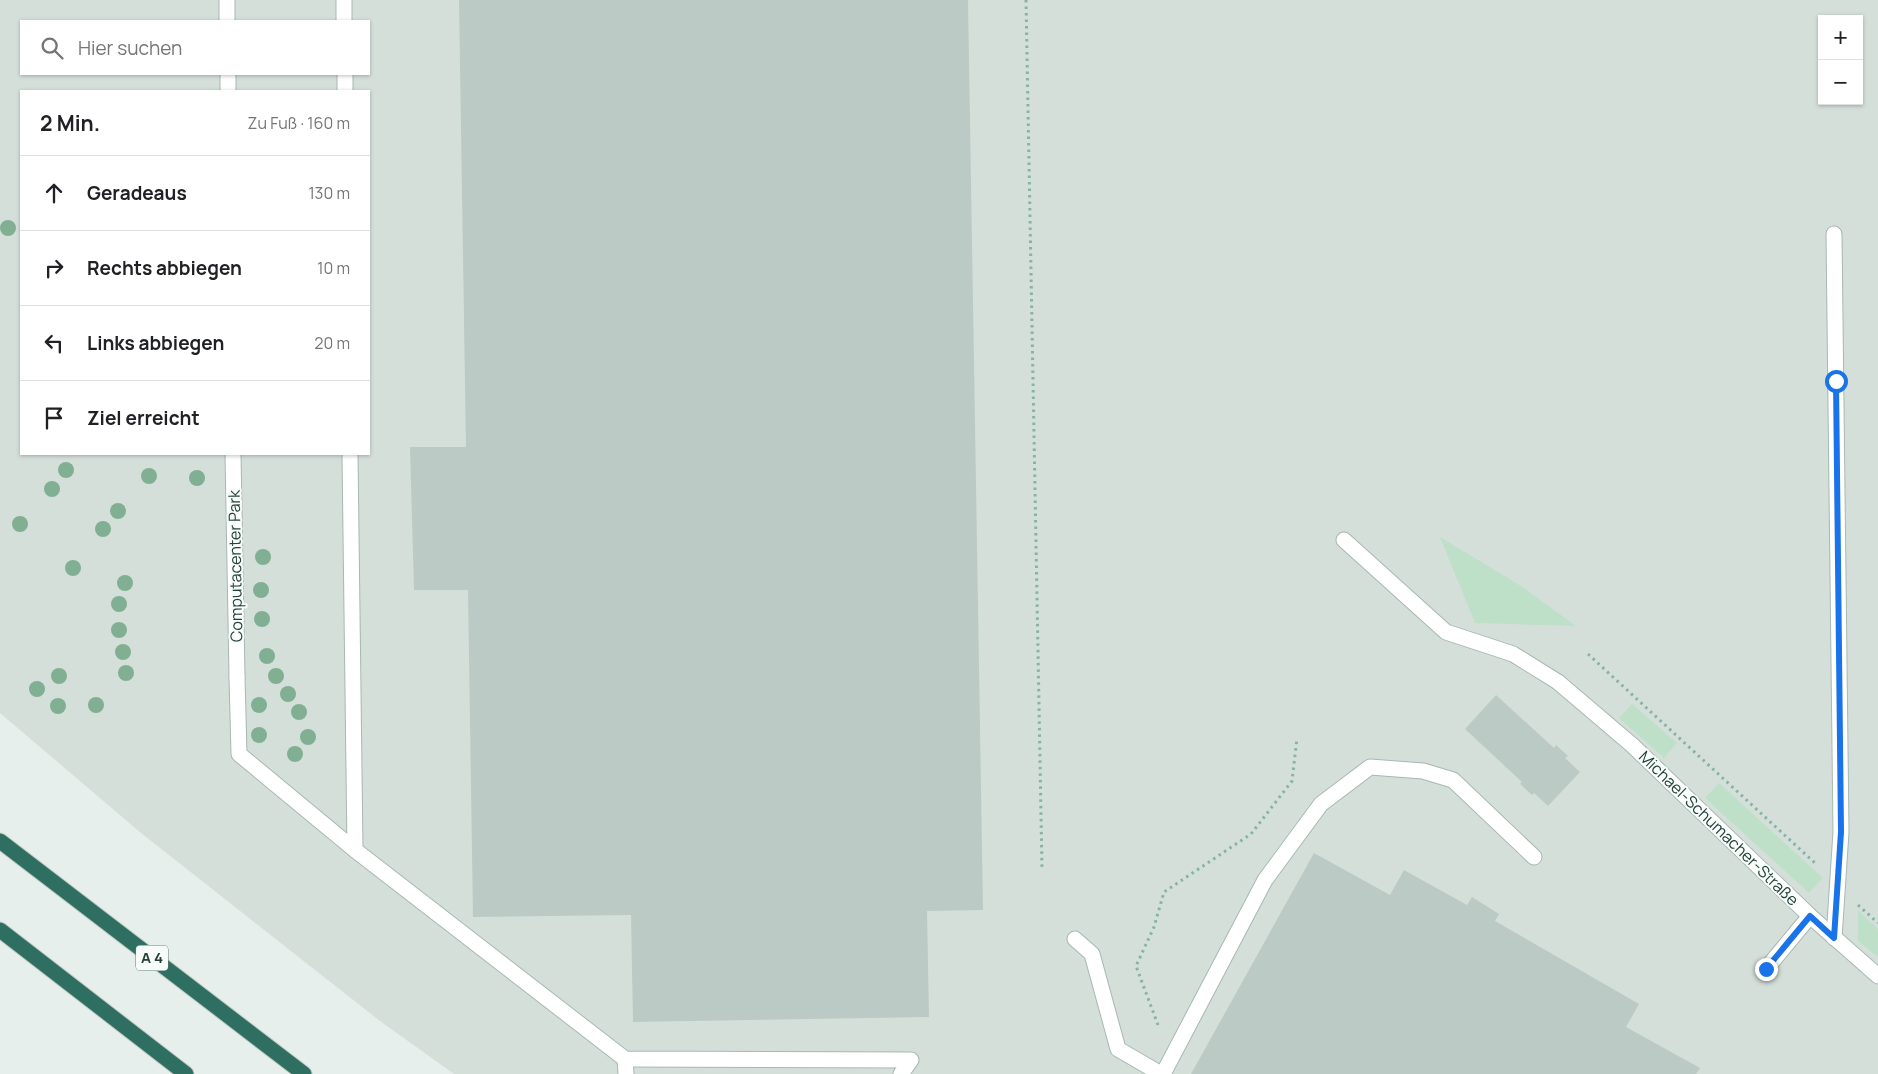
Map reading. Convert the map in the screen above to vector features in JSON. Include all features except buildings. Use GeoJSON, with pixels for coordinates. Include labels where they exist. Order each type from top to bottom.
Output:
{"type":"FeatureCollection","features":[{"type":"Feature","properties":{"kind":"highway","name":"A 4"},"geometry":{"type":"LineString","coordinates":[[0,841],[304,1074]]}},
{"type":"Feature","properties":{"kind":"highway"},"geometry":{"type":"LineString","coordinates":[[0,930],[186,1074]]}},
{"type":"Feature","properties":{"kind":"street"},"geometry":{"type":"LineString","coordinates":[[227,0],[227,20]]}},
{"type":"Feature","properties":{"kind":"street"},"geometry":{"type":"LineString","coordinates":[[344,0],[344,20]]}},
{"type":"Feature","properties":{"kind":"street"},"geometry":{"type":"LineString","coordinates":[[228,75],[228,90]]}},
{"type":"Feature","properties":{"kind":"street"},"geometry":{"type":"LineString","coordinates":[[345,75],[345,90]]}},
{"type":"Feature","properties":{"kind":"street"},"geometry":{"type":"LineString","coordinates":[[1834,234],[1841,832],[1834,938]]}},
{"type":"Feature","properties":{"kind":"street","name":"Computacenter Park"},"geometry":{"type":"LineString","coordinates":[[233,455],[239,754],[355,850],[626,1059]]}},
{"type":"Feature","properties":{"kind":"street"},"geometry":{"type":"LineString","coordinates":[[350,455],[355,850]]}},
{"type":"Feature","properties":{"kind":"street","name":"Michael-Schumacher-Straße"},"geometry":{"type":"LineString","coordinates":[[1344,540],[1446,632],[1513,654],[1558,682],[1632,745],[1810,916],[1878,976]]}},
{"type":"Feature","properties":{"kind":"street"},"geometry":{"type":"LineString","coordinates":[[1075,939],[1092,954],[1118,1049],[1162,1074],[1265,880],[1321,804],[1370,767],[1423,771],[1453,780],[1534,857]]}},
{"type":"Feature","properties":{"kind":"street"},"geometry":{"type":"LineString","coordinates":[[1766,969],[1810,916]]}},
{"type":"Feature","properties":{"kind":"street"},"geometry":{"type":"LineString","coordinates":[[626,1074],[626,1059],[911,1060],[901,1074]]}},
{"type":"Feature","properties":{"kind":"path"},"geometry":{"type":"LineString","coordinates":[[1026,0],[1042,869]]}},
{"type":"Feature","properties":{"kind":"path"},"geometry":{"type":"LineString","coordinates":[[1588,654],[1878,923]]}},
{"type":"Feature","properties":{"kind":"path"},"geometry":{"type":"LineString","coordinates":[[1158,1025],[1136,966],[1154,926],[1164,892],[1252,834],[1292,780],[1297,738]]}},
{"type":"Feature","properties":{"kind":"shaded area"},"geometry":{"type":"Polygon","coordinates":[[[0,0],[1878,0],[1878,1074],[454,1074],[380,1021],[141,833],[0,713],[0,0]]]}},
{"type":"Feature","properties":{"kind":"green space"},"geometry":{"type":"Polygon","coordinates":[[[1440,537],[1518,584],[1576,626],[1475,623],[1440,537]]]}},
{"type":"Feature","properties":{"kind":"green space"},"geometry":{"type":"Polygon","coordinates":[[[1632,704],[1677,743],[1664,758],[1619,718],[1632,704]]]}},
{"type":"Feature","properties":{"kind":"green space"},"geometry":{"type":"Polygon","coordinates":[[[1719,783],[1823,878],[1809,893],[1705,798],[1719,783]]]}},
{"type":"Feature","properties":{"kind":"green space"},"geometry":{"type":"Polygon","coordinates":[[[1858,910],[1878,929],[1878,957],[1858,941],[1858,910]]]}},
{"type":"Feature","properties":{"kind":"route"},"geometry":{"type":"LineString","coordinates":[[1766,969],[1810,916],[1834,938],[1841,832],[1836,381]]}}]}
